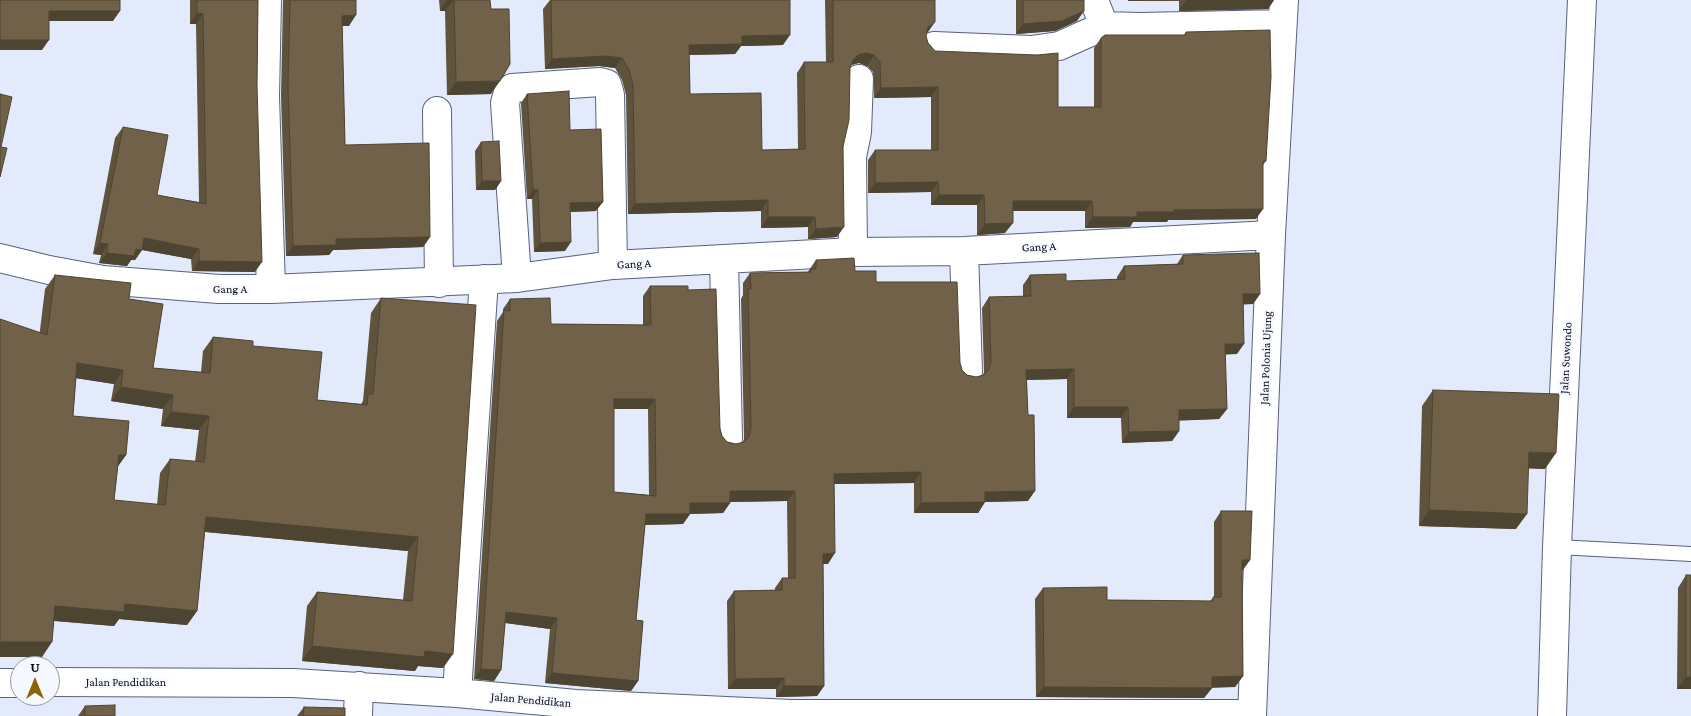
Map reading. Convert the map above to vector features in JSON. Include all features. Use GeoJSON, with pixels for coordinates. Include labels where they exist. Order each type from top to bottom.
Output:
{"type":"FeatureCollection","features":[{"type":"Feature","properties":{"kind":"street"},"geometry":{"type":"LineString","coordinates":[[267,0],[265,96],[271,289]]}},
{"type":"Feature","properties":{"kind":"street"},"geometry":{"type":"LineString","coordinates":[[1094,0],[1104,26]]}},
{"type":"Feature","properties":{"kind":"street","name":"Jalan Suwondo"},"geometry":{"type":"LineString","coordinates":[[1552,716],[1557,547],[1582,0]]}},
{"type":"Feature","properties":{"kind":"street"},"geometry":{"type":"LineString","coordinates":[[934,46],[1045,49],[1071,42],[1104,26],[1140,28],[1283,12]]}},
{"type":"Feature","properties":{"kind":"street","name":"Jalan Polonia Ujung"},"geometry":{"type":"LineString","coordinates":[[1252,715],[1271,235],[1283,12]]}},
{"type":"Feature","properties":{"kind":"street"},"geometry":{"type":"LineString","coordinates":[[853,252],[852,157],[858,121],[859,79]]}},
{"type":"Feature","properties":{"kind":"street"},"geometry":{"type":"LineString","coordinates":[[517,278],[505,103],[508,92],[512,88],[600,82],[607,84],[610,95],[613,265]]}},
{"type":"Feature","properties":{"kind":"street"},"geometry":{"type":"LineString","coordinates":[[437,111],[439,283]]}},
{"type":"Feature","properties":{"kind":"street","name":"Gang A"},"geometry":{"type":"LineString","coordinates":[[0,258],[49,270],[103,280],[219,290],[439,283],[517,278],[613,265],[724,258],[853,252],[964,251],[1271,235]]}},
{"type":"Feature","properties":{"kind":"street"},"geometry":{"type":"LineString","coordinates":[[964,251],[968,372]]}},
{"type":"Feature","properties":{"kind":"street"},"geometry":{"type":"LineString","coordinates":[[724,258],[728,439]]}},
{"type":"Feature","properties":{"kind":"street"},"geometry":{"type":"LineString","coordinates":[[457,693],[484,279]]}},
{"type":"Feature","properties":{"kind":"street","name":"Jalan Pendidikan"},"geometry":{"type":"LineString","coordinates":[[60,682],[292,683],[359,686],[457,693],[576,710],[791,715],[1252,715]]}},
{"type":"Feature","properties":{"kind":"street"},"geometry":{"type":"LineString","coordinates":[[358,716],[359,686]]}},
{"type":"Feature","properties":{"kind":"lane"},"geometry":{"type":"LineString","coordinates":[[1557,547],[1691,554]]}},
{"type":"Feature","properties":{"kind":"building"},"geometry":{"type":"Polygon","coordinates":[[[0,0],[120,0],[120,11],[49,11],[49,40],[0,40],[0,0]]]}},
{"type":"Feature","properties":{"kind":"building"},"geometry":{"type":"Polygon","coordinates":[[[197,0],[258,0],[257,85],[262,262],[199,261],[199,249],[144,238],[142,250],[136,249],[134,256],[107,253],[108,244],[100,243],[123,127],[168,135],[157,195],[206,204],[203,14],[197,13],[197,0]]]}},
{"type":"Feature","properties":{"kind":"building"},"geometry":{"type":"Polygon","coordinates":[[[290,0],[356,0],[356,15],[342,16],[345,145],[429,143],[430,237],[336,239],[336,245],[293,246],[288,86],[290,0]]]}},
{"type":"Feature","properties":{"kind":"building"},"geometry":{"type":"Polygon","coordinates":[[[454,0],[490,0],[491,9],[509,9],[510,64],[500,81],[456,82],[454,0]]]}},
{"type":"Feature","properties":{"kind":"building"},"geometry":{"type":"Polygon","coordinates":[[[551,0],[790,0],[790,35],[742,36],[742,44],[689,45],[690,94],[761,93],[762,150],[805,149],[804,62],[833,62],[833,0],[935,0],[935,22],[928,27],[926,36],[928,43],[935,51],[1037,55],[1058,53],[1058,107],[1101,107],[1101,38],[1105,35],[1186,35],[1186,32],[1270,30],[1271,77],[1266,161],[1263,161],[1263,209],[1174,210],[1174,212],[1137,212],[1137,217],[1093,217],[1092,201],[1013,201],[1013,223],[985,224],[984,195],[939,195],[938,182],[875,183],[875,150],[938,150],[938,87],[881,88],[880,62],[874,55],[866,53],[858,55],[853,60],[850,68],[849,120],[843,147],[844,227],[816,229],[815,217],[768,217],[768,200],[635,204],[633,85],[629,70],[622,58],[606,56],[552,59],[551,0]]]}},
{"type":"Feature","properties":{"kind":"building"},"geometry":{"type":"Polygon","coordinates":[[[1023,0],[1084,0],[1084,11],[1062,21],[1023,24],[1023,0]]]}},
{"type":"Feature","properties":{"kind":"building"},"geometry":{"type":"Polygon","coordinates":[[[569,91],[570,130],[601,129],[603,202],[570,203],[571,242],[540,243],[538,190],[533,190],[527,94],[569,91]]]}},
{"type":"Feature","properties":{"kind":"building"},"geometry":{"type":"Polygon","coordinates":[[[0,94],[12,97],[1,147],[7,148],[0,177],[0,94]]]}},
{"type":"Feature","properties":{"kind":"building"},"geometry":{"type":"Polygon","coordinates":[[[499,141],[501,181],[482,181],[481,142],[499,141]]]}},
{"type":"Feature","properties":{"kind":"building"},"geometry":{"type":"Polygon","coordinates":[[[1259,253],[1260,294],[1243,294],[1244,344],[1225,344],[1227,409],[1179,410],[1179,431],[1129,432],[1128,407],[1074,407],[1074,369],[1026,370],[1028,415],[1034,415],[1035,491],[985,492],[985,502],[921,503],[921,472],[834,474],[835,553],[823,554],[824,686],[784,686],[784,678],[735,679],[734,591],[782,590],[782,578],[795,578],[795,491],[730,491],[730,503],[690,503],[690,514],[646,514],[636,620],[643,621],[638,681],[552,673],[557,618],[506,612],[501,670],[481,669],[504,310],[510,311],[510,299],[550,298],[551,324],[651,325],[650,286],[688,286],[688,290],[716,289],[720,429],[722,436],[727,442],[736,444],[744,442],[749,437],[751,428],[748,289],[751,289],[750,273],[811,272],[811,269],[816,269],[816,260],[854,258],[855,271],[876,271],[876,282],[957,282],[960,363],[962,370],[967,375],[976,377],[984,375],[989,369],[991,362],[989,297],[1031,296],[1030,275],[1066,274],[1066,281],[1125,279],[1124,266],[1183,264],[1183,255],[1259,253]],[[614,399],[614,492],[656,496],[655,399],[614,399]]]}},
{"type":"Feature","properties":{"kind":"building"},"geometry":{"type":"Polygon","coordinates":[[[55,275],[131,283],[129,299],[163,304],[153,368],[210,373],[213,337],[253,341],[253,346],[322,352],[317,400],[367,405],[368,394],[373,394],[381,298],[476,305],[453,654],[425,651],[424,657],[312,646],[317,592],[412,601],[418,537],[206,517],[197,611],[125,604],[124,612],[55,606],[52,642],[0,642],[0,319],[47,335],[55,275]],[[77,363],[73,416],[129,421],[126,455],[119,455],[114,500],[165,505],[170,459],[204,462],[209,416],[171,412],[173,395],[121,387],[123,370],[77,363]]]}},
{"type":"Feature","properties":{"kind":"building"},"geometry":{"type":"Polygon","coordinates":[[[1433,390],[1559,394],[1556,453],[1529,452],[1527,514],[1429,510],[1433,390]]]}},
{"type":"Feature","properties":{"kind":"building"},"geometry":{"type":"Polygon","coordinates":[[[1221,511],[1252,511],[1250,560],[1242,560],[1243,676],[1212,677],[1212,688],[1044,687],[1043,588],[1107,587],[1107,600],[1213,601],[1213,597],[1221,597],[1221,511]]]}},
{"type":"Feature","properties":{"kind":"building"},"geometry":{"type":"Polygon","coordinates":[[[1686,575],[1691,575],[1691,677],[1686,677],[1686,575]]]}},
{"type":"Feature","properties":{"kind":"building"},"geometry":{"type":"Polygon","coordinates":[[[115,705],[115,716],[85,716],[85,706],[115,705]]]}},
{"type":"Feature","properties":{"kind":"building"},"geometry":{"type":"Polygon","coordinates":[[[304,707],[345,708],[345,716],[303,716],[304,707]]]}}]}
